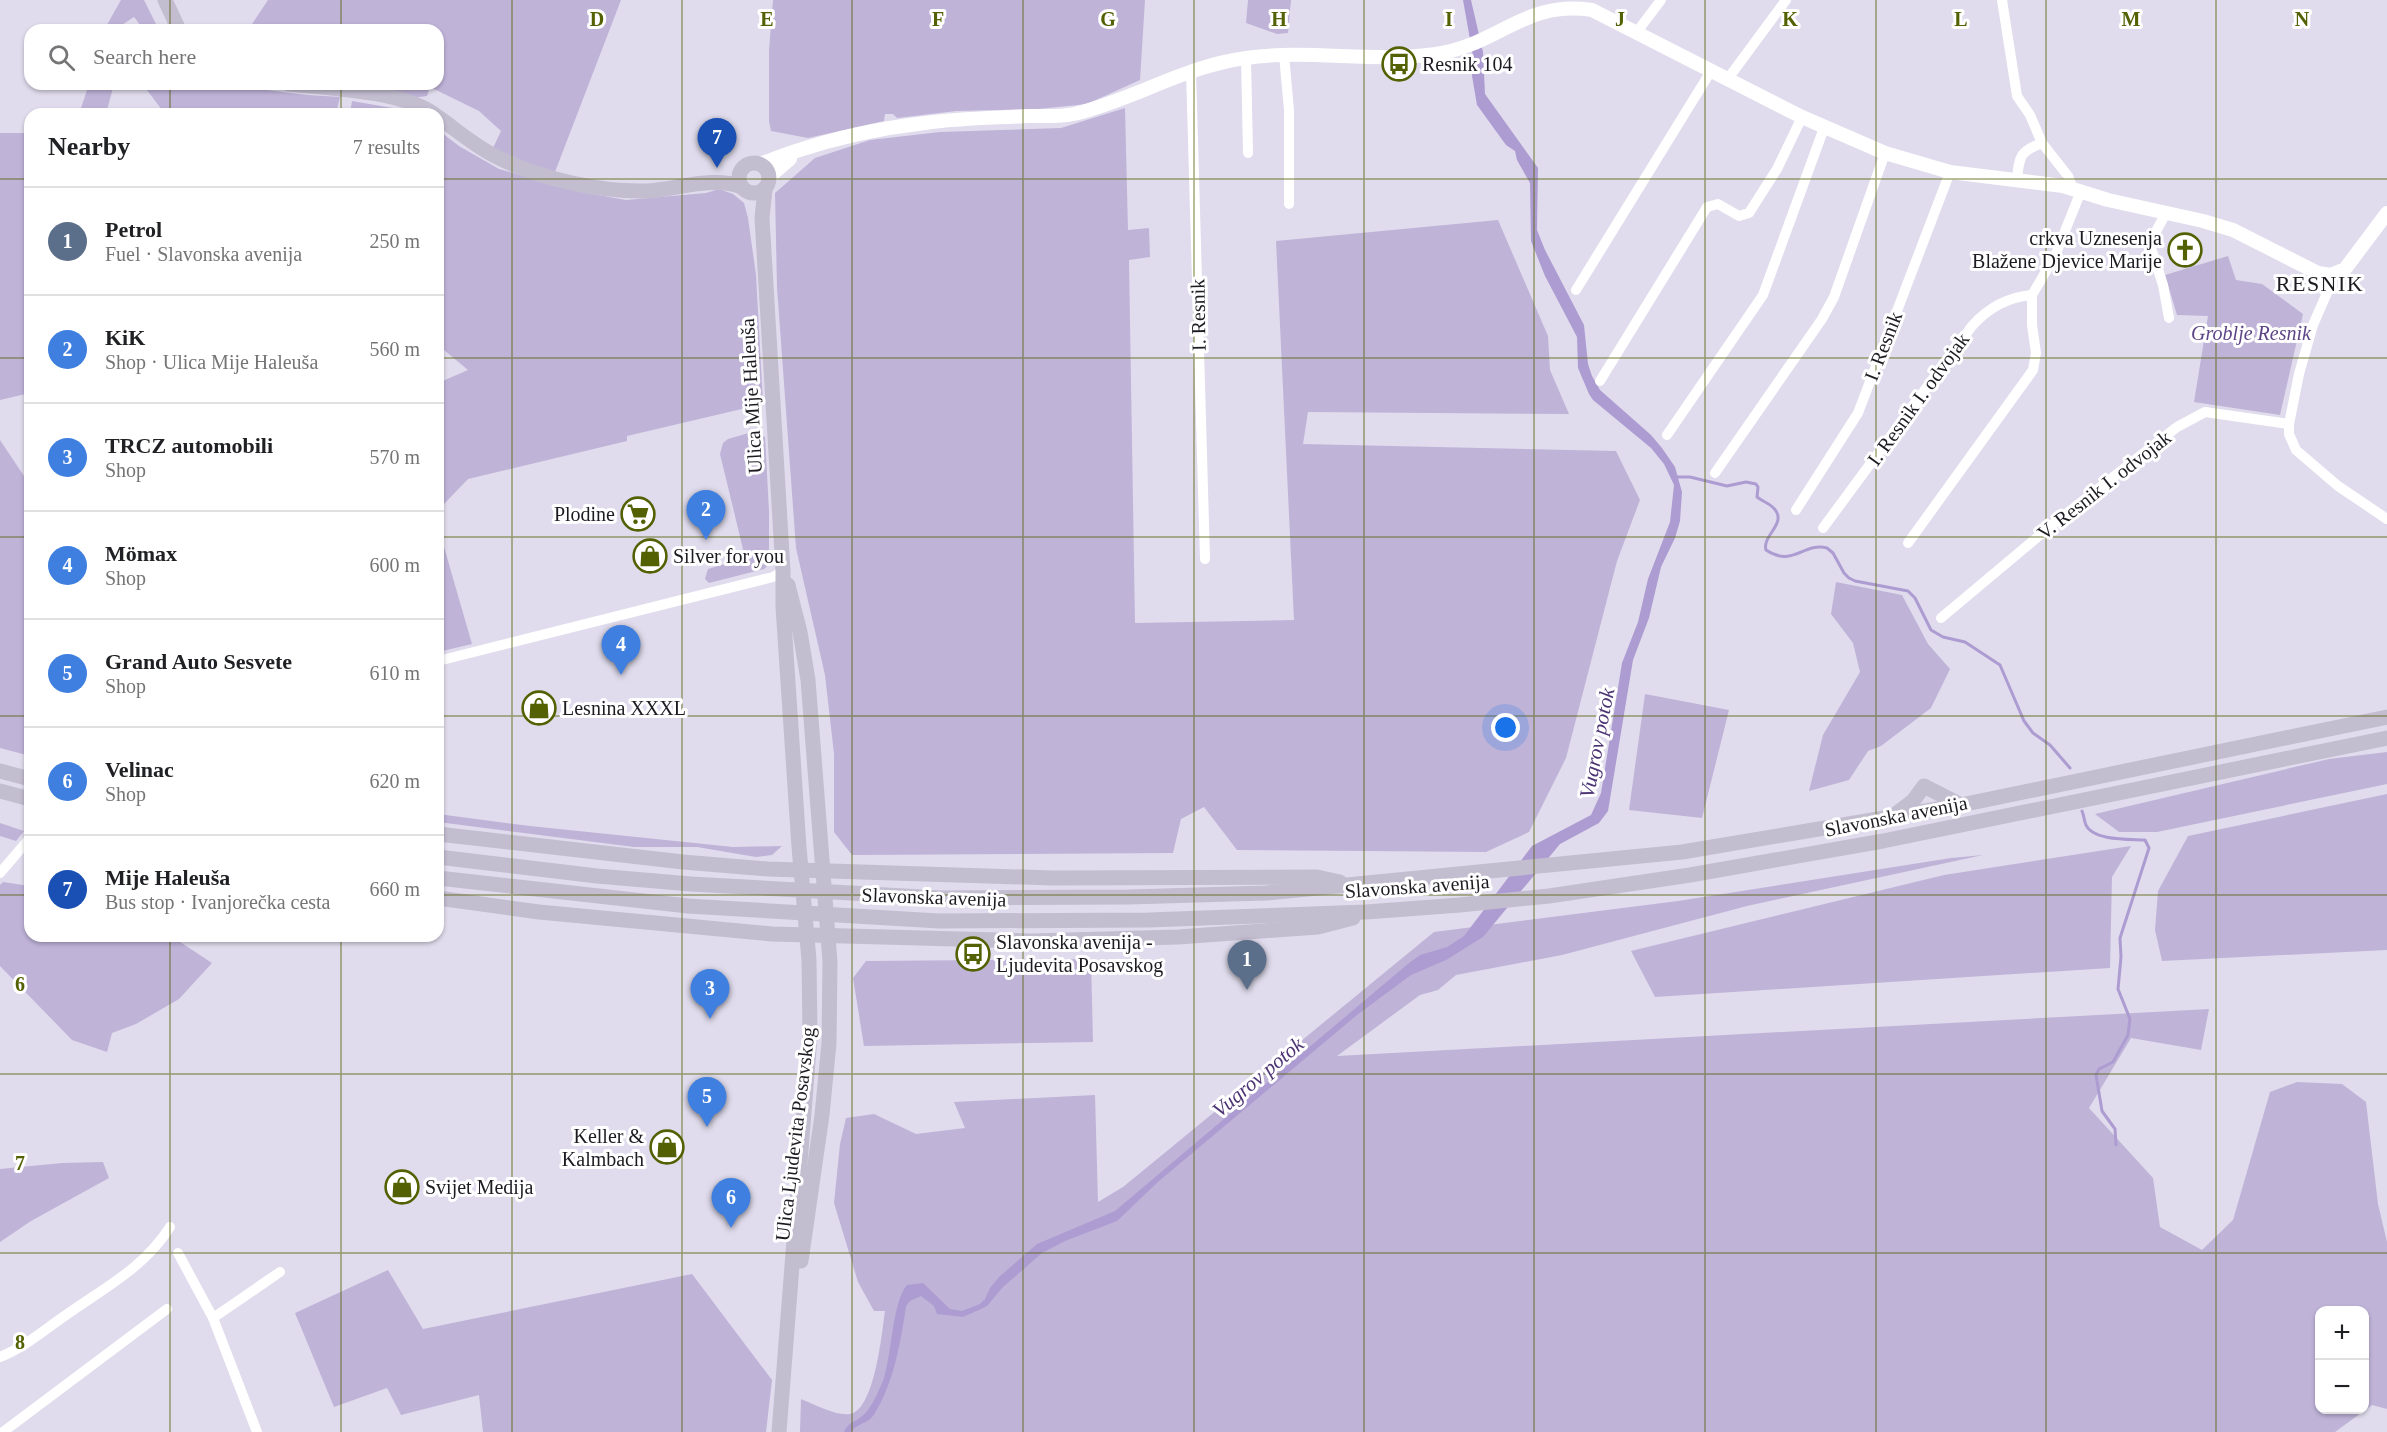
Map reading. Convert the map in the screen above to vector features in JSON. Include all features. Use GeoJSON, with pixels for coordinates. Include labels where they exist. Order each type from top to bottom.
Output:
{"type":"FeatureCollection","features":[{"type":"Feature","properties":{"kind":"main road"},"geometry":{"type":"LineString","coordinates":[[165,0],[176,24]]}},
{"type":"Feature","properties":{"kind":"main road"},"geometry":{"type":"LineString","coordinates":[[338,90],[404,101],[424,108]]}},
{"type":"Feature","properties":{"kind":"main road"},"geometry":{"type":"LineString","coordinates":[[444,121],[488,152],[527,170],[606,189],[648,191],[721,183],[756,194],[767,183],[766,169],[752,165],[683,187]]}},
{"type":"Feature","properties":{"kind":"main road"},"geometry":{"type":"LineString","coordinates":[[744,189],[740,173],[752,165]]}},
{"type":"Feature","properties":{"kind":"main road","name":"Ulica Mije Haleuša"},"geometry":{"type":"LineString","coordinates":[[767,183],[762,218],[783,571],[783,607],[802,870]]}},
{"type":"Feature","properties":{"kind":"main road","name":"Ulica Mije Haleuša"},"geometry":{"type":"LineString","coordinates":[[744,189],[755,203],[762,218]]}},
{"type":"Feature","properties":{"kind":"main road","name":"Ulica Mije Haleuša"},"geometry":{"type":"LineString","coordinates":[[783,571],[794,606],[807,672],[822,871]]}},
{"type":"Feature","properties":{"kind":"main road","name":"Slavonska avenija"},"geometry":{"type":"LineString","coordinates":[[444,858],[586,875],[692,884],[940,898],[1129,897],[1266,893],[1682,852],[1961,805],[2387,717]]}},
{"type":"Feature","properties":{"kind":"main road","name":"Slavonska avenija"},"geometry":{"type":"LineString","coordinates":[[444,879],[688,906],[939,921],[1149,920],[1366,912],[1549,896],[1690,875],[1882,842],[2387,738]]}},
{"type":"Feature","properties":{"kind":"main road"},"geometry":{"type":"LineString","coordinates":[[0,771],[24,777]]}},
{"type":"Feature","properties":{"kind":"main road"},"geometry":{"type":"LineString","coordinates":[[1890,818],[1913,801],[1924,786],[1961,805]]}},
{"type":"Feature","properties":{"kind":"main road"},"geometry":{"type":"LineString","coordinates":[[0,791],[24,797]]}},
{"type":"Feature","properties":{"kind":"main road"},"geometry":{"type":"LineString","coordinates":[[444,835],[683,862],[802,870],[1053,878],[1317,877],[1358,885]]}},
{"type":"Feature","properties":{"kind":"main road","name":"Ulica Ljudevita Posavskog"},"geometry":{"type":"LineString","coordinates":[[778,1432],[810,1036],[807,936],[802,870]]}},
{"type":"Feature","properties":{"kind":"main road","name":"Ulica Ljudevita Posavskog"},"geometry":{"type":"LineString","coordinates":[[790,1299],[801,1259],[822,1115],[829,1042],[829,936],[822,871]]}},
{"type":"Feature","properties":{"kind":"main road"},"geometry":{"type":"LineString","coordinates":[[444,899],[539,912],[807,936],[1032,941],[1178,937],[1318,927],[1339,923],[1366,912]]}},
{"type":"Feature","properties":{"kind":"street"},"geometry":{"type":"LineString","coordinates":[[1636,33],[1661,0]]}},
{"type":"Feature","properties":{"kind":"street"},"geometry":{"type":"LineString","coordinates":[[1727,80],[1786,0]]}},
{"type":"Feature","properties":{"kind":"street"},"geometry":{"type":"LineString","coordinates":[[2002,0],[2017,96],[2030,115],[2042,143],[2077,190]]}},
{"type":"Feature","properties":{"kind":"street"},"geometry":{"type":"LineString","coordinates":[[752,165],[813,146],[923,123],[954,119],[1071,115],[1100,107],[1191,71],[1246,58],[1284,55],[1413,56],[1461,48],[1551,3],[1574,5],[1592,10],[1824,128],[1885,153],[1950,172],[2017,179],[2077,190],[2233,230],[2312,271],[2331,275],[2345,269],[2387,213]]}},
{"type":"Feature","properties":{"kind":"street"},"geometry":{"type":"LineString","coordinates":[[1284,55],[1288,110],[1289,204]]}},
{"type":"Feature","properties":{"kind":"street"},"geometry":{"type":"LineString","coordinates":[[1246,58],[1248,153]]}},
{"type":"Feature","properties":{"kind":"street","name":"I. Resnik"},"geometry":{"type":"LineString","coordinates":[[1191,71],[1204,559]]}},
{"type":"Feature","properties":{"kind":"street"},"geometry":{"type":"LineString","coordinates":[[1576,290],[1711,71]]}},
{"type":"Feature","properties":{"kind":"street"},"geometry":{"type":"LineString","coordinates":[[1600,381],[1707,207],[1718,204],[1739,216],[1749,213],[1777,169],[1802,117]]}},
{"type":"Feature","properties":{"kind":"street"},"geometry":{"type":"LineString","coordinates":[[1667,435],[1763,295],[1824,128]]}},
{"type":"Feature","properties":{"kind":"street"},"geometry":{"type":"LineString","coordinates":[[2017,179],[2019,161],[2023,153],[2028,148],[2042,143]]}},
{"type":"Feature","properties":{"kind":"street"},"geometry":{"type":"LineString","coordinates":[[767,183],[785,162],[813,146]]}},
{"type":"Feature","properties":{"kind":"street"},"geometry":{"type":"LineString","coordinates":[[1715,473],[1822,320],[1834,297],[1885,153]]}},
{"type":"Feature","properties":{"kind":"street","name":"I. Resnik"},"geometry":{"type":"LineString","coordinates":[[1796,510],[1857,413],[1950,172]]}},
{"type":"Feature","properties":{"kind":"street"},"geometry":{"type":"LineString","coordinates":[[1908,543],[2033,370],[2036,353],[2032,325],[2032,296],[2055,256],[2077,190]]}},
{"type":"Feature","properties":{"kind":"street"},"geometry":{"type":"LineString","coordinates":[[2166,213],[2154,235],[2151,248],[2163,285],[2169,318]]}},
{"type":"Feature","properties":{"kind":"street"},"geometry":{"type":"LineString","coordinates":[[2331,275],[2330,286],[2313,325],[2289,424],[2289,434],[2296,450],[2338,486],[2387,519]]}},
{"type":"Feature","properties":{"kind":"street","name":"I. Resnik I. odvojak"},"geometry":{"type":"LineString","coordinates":[[1822,528],[1983,313],[2001,303],[2019,297],[2032,296]]}},
{"type":"Feature","properties":{"kind":"street","name":"V. Resnik I. odvojak"},"geometry":{"type":"LineString","coordinates":[[1941,618],[2052,525],[2177,428],[2195,417],[2205,412],[2289,424]]}},
{"type":"Feature","properties":{"kind":"street"},"geometry":{"type":"LineString","coordinates":[[444,659],[773,577],[783,571]]}},
{"type":"Feature","properties":{"kind":"street"},"geometry":{"type":"LineString","coordinates":[[0,873],[24,845]]}},
{"type":"Feature","properties":{"kind":"street"},"geometry":{"type":"LineString","coordinates":[[0,1357],[34,1340],[65,1315],[110,1287],[157,1247],[170,1227]]}},
{"type":"Feature","properties":{"kind":"street"},"geometry":{"type":"LineString","coordinates":[[178,1253],[213,1317],[257,1432]]}},
{"type":"Feature","properties":{"kind":"street"},"geometry":{"type":"LineString","coordinates":[[213,1317],[280,1272]]}},
{"type":"Feature","properties":{"kind":"street"},"geometry":{"type":"LineString","coordinates":[[3,1432],[167,1309]]}},
{"type":"Feature","properties":{"kind":"green space"},"geometry":{"type":"Polygon","coordinates":[[[121,0],[144,0],[156,24],[139,24],[134,17],[123,24],[107,24],[121,0]]]}},
{"type":"Feature","properties":{"kind":"green space"},"geometry":{"type":"Polygon","coordinates":[[[268,0],[621,0],[555,172],[536,168],[493,148],[501,131],[479,111],[436,90],[444,90],[444,24],[252,24],[268,0]]]}},
{"type":"Feature","properties":{"kind":"green space"},"geometry":{"type":"Polygon","coordinates":[[[773,0],[1145,0],[1140,80],[1087,104],[1038,109],[956,111],[897,118],[893,114],[885,114],[884,121],[808,138],[771,131],[769,50],[773,0]]]}},
{"type":"Feature","properties":{"kind":"green space"},"geometry":{"type":"Polygon","coordinates":[[[1248,0],[1291,0],[1288,33],[1277,34],[1246,23],[1248,0]]]}},
{"type":"Feature","properties":{"kind":"green space"},"geometry":{"type":"Polygon","coordinates":[[[87,90],[112,90],[108,108],[81,108],[87,90]]]}},
{"type":"Feature","properties":{"kind":"green space"},"geometry":{"type":"Polygon","coordinates":[[[147,90],[266,90],[340,97],[337,108],[160,108],[147,90]]]}},
{"type":"Feature","properties":{"kind":"green space"},"geometry":{"type":"Polygon","coordinates":[[[367,90],[429,90],[427,96],[412,98],[367,90]]]}},
{"type":"Feature","properties":{"kind":"green space"},"geometry":{"type":"Polygon","coordinates":[[[352,101],[392,108],[351,108],[352,101]]]}},
{"type":"Feature","properties":{"kind":"green space"},"geometry":{"type":"Polygon","coordinates":[[[1125,108],[1128,230],[1149,228],[1150,257],[1129,260],[1135,623],[1294,620],[1276,241],[1498,220],[1548,336],[1550,370],[1569,414],[1308,412],[1303,444],[1616,451],[1640,500],[1617,561],[1566,758],[1529,832],[1486,852],[1237,850],[1204,807],[1181,819],[1173,853],[852,855],[834,832],[834,754],[825,675],[796,548],[777,287],[775,193],[815,158],[870,140],[940,132],[1061,128],[1125,108]]]}},
{"type":"Feature","properties":{"kind":"green space"},"geometry":{"type":"Polygon","coordinates":[[[0,133],[24,133],[24,394],[0,400],[0,133]]]}},
{"type":"Feature","properties":{"kind":"green space"},"geometry":{"type":"Polygon","coordinates":[[[444,135],[499,169],[586,193],[626,200],[706,193],[719,189],[733,194],[744,203],[756,275],[763,404],[627,436],[627,441],[468,479],[444,504],[444,380],[468,370],[444,350],[444,135]]]}},
{"type":"Feature","properties":{"kind":"green space","name":"Groblje Resnik"},"geometry":{"type":"Polygon","coordinates":[[[2228,256],[2236,280],[2262,284],[2303,314],[2280,415],[2194,402],[2208,316],[2177,315],[2165,275],[2228,256]]]}},
{"type":"Feature","properties":{"kind":"green space"},"geometry":{"type":"Polygon","coordinates":[[[752,432],[765,437],[769,564],[764,569],[709,583],[705,579],[708,569],[737,560],[743,549],[720,454],[723,443],[728,439],[752,432]]]}},
{"type":"Feature","properties":{"kind":"green space"},"geometry":{"type":"Polygon","coordinates":[[[0,440],[24,476],[24,754],[0,748],[0,440]]]}},
{"type":"Feature","properties":{"kind":"green space"},"geometry":{"type":"Polygon","coordinates":[[[444,547],[472,644],[444,651],[444,547]]]}},
{"type":"Feature","properties":{"kind":"green space"},"geometry":{"type":"Polygon","coordinates":[[[1836,582],[1902,595],[1928,644],[1950,669],[1931,708],[1881,746],[1868,751],[1849,780],[1809,791],[1823,735],[1860,672],[1853,643],[1831,614],[1836,582]]]}},
{"type":"Feature","properties":{"kind":"green space"},"geometry":{"type":"Polygon","coordinates":[[[1645,694],[1729,710],[1702,818],[1629,810],[1645,694]]]}},
{"type":"Feature","properties":{"kind":"green space"},"geometry":{"type":"Polygon","coordinates":[[[2387,752],[2387,784],[2157,832],[2119,832],[2095,814],[2329,759],[2387,752]]]}},
{"type":"Feature","properties":{"kind":"green space"},"geometry":{"type":"Polygon","coordinates":[[[2387,794],[2387,950],[2162,961],[2155,930],[2158,891],[2188,836],[2387,794]]]}},
{"type":"Feature","properties":{"kind":"green space"},"geometry":{"type":"Polygon","coordinates":[[[444,815],[733,847],[782,846],[772,855],[756,857],[697,847],[634,847],[444,823],[444,815]]]}},
{"type":"Feature","properties":{"kind":"green space"},"geometry":{"type":"Polygon","coordinates":[[[0,823],[24,831],[16,841],[0,836],[0,823]]]}},
{"type":"Feature","properties":{"kind":"green space"},"geometry":{"type":"Polygon","coordinates":[[[2131,846],[2112,877],[2110,968],[1655,997],[1631,951],[1944,875],[2131,846]]]}},
{"type":"Feature","properties":{"kind":"green space"},"geometry":{"type":"Polygon","coordinates":[[[1983,855],[1747,906],[1562,955],[1456,975],[1438,990],[1420,995],[1337,1056],[2209,1009],[2201,1050],[2131,1038],[2089,1108],[2153,1178],[2160,1227],[2202,1250],[2233,1220],[2270,1092],[2297,1082],[2342,1084],[2366,1102],[2378,1204],[2387,1242],[2387,1409],[2372,1405],[2369,1407],[2369,1306],[2315,1306],[2315,1414],[2360,1414],[2335,1432],[800,1432],[801,1399],[838,1413],[850,1414],[859,1409],[871,1385],[882,1335],[885,1311],[874,1311],[858,1282],[834,1203],[840,1144],[846,1118],[874,1114],[916,1134],[965,1128],[954,1102],[1095,1095],[1098,1202],[1123,1187],[1434,932],[1678,901],[1951,858],[1983,855]]]}},
{"type":"Feature","properties":{"kind":"green space"},"geometry":{"type":"Polygon","coordinates":[[[3,882],[24,885],[24,942],[180,942],[212,963],[179,999],[136,1024],[112,1033],[107,1052],[72,1040],[0,966],[0,885],[3,882]]]}},
{"type":"Feature","properties":{"kind":"green space"},"geometry":{"type":"Polygon","coordinates":[[[1091,959],[1093,1042],[864,1046],[853,978],[866,961],[1091,959]]]}},
{"type":"Feature","properties":{"kind":"green space"},"geometry":{"type":"Polygon","coordinates":[[[103,1162],[109,1178],[31,1221],[0,1242],[0,1169],[103,1162]]]}},
{"type":"Feature","properties":{"kind":"green space"},"geometry":{"type":"Polygon","coordinates":[[[388,1270],[423,1329],[692,1274],[772,1380],[766,1432],[483,1432],[479,1395],[401,1415],[387,1388],[334,1407],[295,1313],[388,1270]]]}},
{"type":"Feature","properties":{"kind":"shaded area"},"geometry":{"type":"Polygon","coordinates":[[[1463,0],[1471,0],[1483,52],[1485,94],[1538,168],[1537,230],[1584,325],[1588,364],[1592,376],[1600,390],[1651,435],[1662,448],[1675,467],[1682,492],[1680,521],[1675,538],[1661,567],[1649,618],[1633,660],[1608,811],[1599,823],[1560,844],[1483,937],[1446,960],[1411,975],[1357,1015],[1159,1181],[1117,1221],[1065,1241],[1042,1253],[1003,1287],[987,1306],[963,1317],[937,1314],[934,1306],[921,1296],[910,1301],[906,1306],[896,1361],[882,1401],[870,1419],[851,1432],[844,1432],[849,1424],[868,1410],[883,1381],[898,1304],[907,1285],[923,1283],[950,1309],[962,1311],[980,1304],[999,1277],[1037,1244],[1115,1211],[1409,963],[1420,955],[1447,947],[1464,936],[1532,846],[1591,815],[1601,793],[1622,663],[1638,622],[1648,579],[1670,522],[1674,485],[1664,464],[1651,448],[1593,400],[1589,394],[1578,368],[1577,337],[1545,276],[1531,241],[1530,183],[1517,160],[1515,151],[1506,145],[1477,105],[1472,76],[1473,56],[1463,0]]]}},
{"type":"Feature","properties":{"kind":"waterway"},"geometry":{"type":"LineString","coordinates":[[1676,477],[1690,477],[1727,486],[1746,482],[1756,484],[1757,497],[1772,507],[1778,516],[1776,526],[1767,540],[1766,550],[1775,555],[1791,556],[1811,548],[1827,548],[1833,553],[1849,578],[1908,591],[1915,598],[1931,630],[1943,637],[1965,642],[2000,665],[2024,721],[2033,733],[2050,745],[2070,768]]}},
{"type":"Feature","properties":{"kind":"waterway"},"geometry":{"type":"LineString","coordinates":[[2082,811],[2086,825],[2096,834],[2112,838],[2145,840],[2149,848],[2120,938],[2118,989],[2130,1019],[2128,1035],[2113,1062],[2099,1069],[2096,1075],[2102,1111],[2115,1129],[2116,1145]]}},
{"type":"Feature","properties":{"kind":"place","name":"Resnik 104"},"geometry":{"type":"Point","coordinates":[1399,64]}},
{"type":"Feature","properties":{"kind":"place","name":"Mije Haleuša"},"geometry":{"type":"Point","coordinates":[717,168]}},
{"type":"Feature","properties":{"kind":"place","name":"crkva Uznesenja Blažene Djevice Marije"},"geometry":{"type":"Point","coordinates":[2185,250]}},
{"type":"Feature","properties":{"kind":"place","name":"Plodine"},"geometry":{"type":"Point","coordinates":[638,514]}},
{"type":"Feature","properties":{"kind":"place","name":"KiK"},"geometry":{"type":"Point","coordinates":[706,540]}},
{"type":"Feature","properties":{"kind":"place","name":"Silver for you"},"geometry":{"type":"Point","coordinates":[650,556]}},
{"type":"Feature","properties":{"kind":"place","name":"Mömax"},"geometry":{"type":"Point","coordinates":[621,675]}},
{"type":"Feature","properties":{"kind":"place","name":"Lesnina XXXL"},"geometry":{"type":"Point","coordinates":[539,708]}},
{"type":"Feature","properties":{"kind":"place","name":"Slavonska avenija - Ljudevita Posavskog"},"geometry":{"type":"Point","coordinates":[973,954]}},
{"type":"Feature","properties":{"kind":"place","name":"Petrol"},"geometry":{"type":"Point","coordinates":[1247,990]}},
{"type":"Feature","properties":{"kind":"place","name":"TRCZ automobili"},"geometry":{"type":"Point","coordinates":[710,1019]}},
{"type":"Feature","properties":{"kind":"place","name":"Grand Auto Sesvete"},"geometry":{"type":"Point","coordinates":[707,1127]}},
{"type":"Feature","properties":{"kind":"place","name":"Keller & Kalmbach"},"geometry":{"type":"Point","coordinates":[667,1147]}},
{"type":"Feature","properties":{"kind":"place","name":"Svijet Medija"},"geometry":{"type":"Point","coordinates":[402,1187]}},
{"type":"Feature","properties":{"kind":"place","name":"Velinac"},"geometry":{"type":"Point","coordinates":[731,1228]}},
{"type":"Feature","properties":{"kind":"district","name":"RESNIK"},"geometry":{"type":"Point","coordinates":[2320,283]}},
{"type":"Feature","properties":{"kind":"water label","name":"Vugrov potok"},"geometry":{"type":"Point","coordinates":[1597,743]}},
{"type":"Feature","properties":{"kind":"water label","name":"Vugrov potok"},"geometry":{"type":"Point","coordinates":[1258,1077]}}]}
